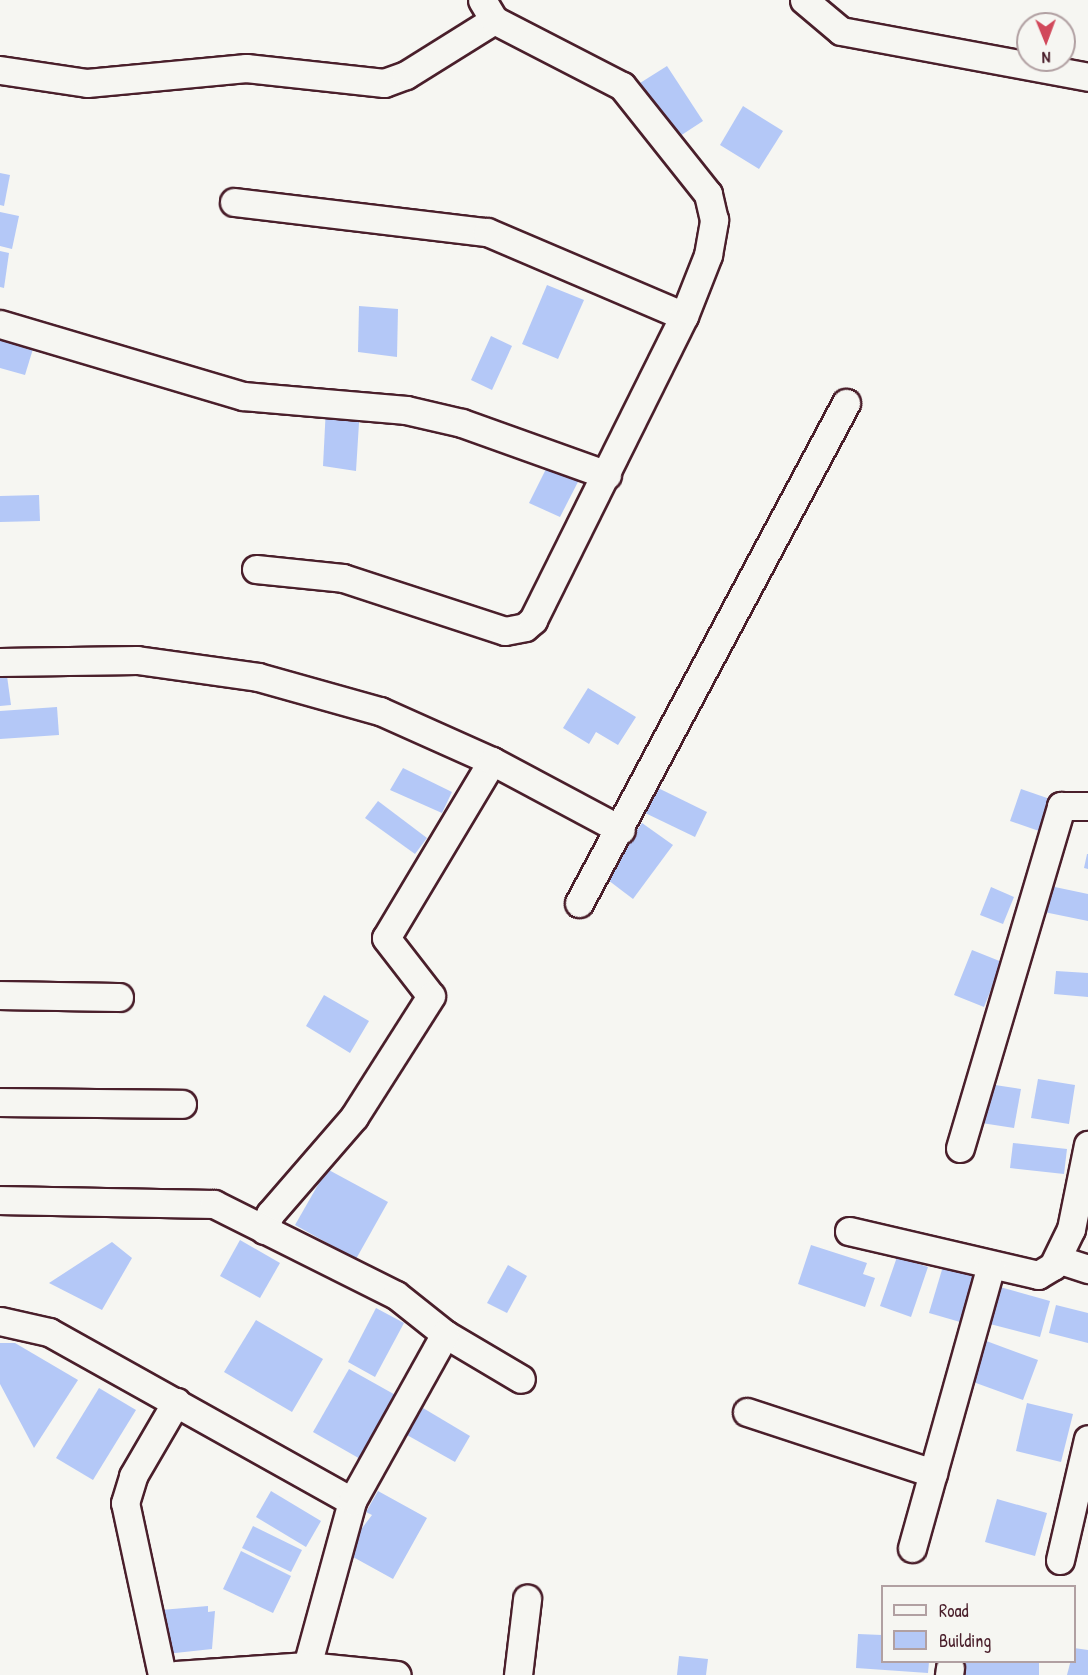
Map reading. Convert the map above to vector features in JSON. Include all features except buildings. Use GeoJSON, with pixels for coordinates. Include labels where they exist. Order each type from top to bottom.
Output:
{"type":"FeatureCollection","features":[{"type":"Feature","properties":{"kind":"street"},"geometry":{"type":"LineString","coordinates":[[804,0],[841,31],[1088,77]]}},
{"type":"Feature","properties":{"kind":"street"},"geometry":{"type":"LineString","coordinates":[[0,70],[87,83],[246,68],[384,83],[406,75],[488,10],[622,86],[708,194],[714,220],[708,255],[684,316],[608,475],[533,620],[517,631],[343,578],[256,569]]}},
{"type":"Feature","properties":{"kind":"street"},"geometry":{"type":"LineString","coordinates":[[234,202],[487,232],[684,316]]}},
{"type":"Feature","properties":{"kind":"street"},"geometry":{"type":"LineString","coordinates":[[0,324],[243,396],[406,410],[462,423],[608,475]]}},
{"type":"Feature","properties":{"kind":"street"},"geometry":{"type":"LineString","coordinates":[[579,903],[621,830],[846,403]]}},
{"type":"Feature","properties":{"kind":"street"},"geometry":{"type":"LineString","coordinates":[[0,662],[137,660],[258,677],[380,711],[492,761],[621,830]]}},
{"type":"Feature","properties":{"kind":"street"},"geometry":{"type":"LineString","coordinates":[[264,1230],[270,1214],[354,1117],[431,996],[386,938],[492,761]]}},
{"type":"Feature","properties":{"kind":"street"},"geometry":{"type":"LineString","coordinates":[[960,1148],[1061,806],[1088,807]]}},
{"type":"Feature","properties":{"kind":"street"},"geometry":{"type":"LineString","coordinates":[[0,994],[119,997]]}},
{"type":"Feature","properties":{"kind":"street"},"geometry":{"type":"LineString","coordinates":[[0,1102],[182,1104]]}},
{"type":"Feature","properties":{"kind":"street"},"geometry":{"type":"LineString","coordinates":[[849,1231],[991,1266],[1038,1275],[1057,1259],[1071,1229],[1088,1145]]}},
{"type":"Feature","properties":{"kind":"street"},"geometry":{"type":"LineString","coordinates":[[0,1200],[214,1204],[396,1295],[445,1334],[521,1379]]}},
{"type":"Feature","properties":{"kind":"street"},"geometry":{"type":"LineString","coordinates":[[1057,1259],[1088,1269]]}},
{"type":"Feature","properties":{"kind":"street"},"geometry":{"type":"LineString","coordinates":[[912,1548],[991,1266]]}},
{"type":"Feature","properties":{"kind":"street"},"geometry":{"type":"LineString","coordinates":[[0,1321],[49,1332],[352,1501]]}},
{"type":"Feature","properties":{"kind":"street"},"geometry":{"type":"LineString","coordinates":[[307,1666],[352,1501],[445,1334]]}},
{"type":"Feature","properties":{"kind":"street"},"geometry":{"type":"LineString","coordinates":[[162,1675],[125,1503],[133,1476],[176,1402]]}},
{"type":"Feature","properties":{"kind":"street"},"geometry":{"type":"LineString","coordinates":[[747,1412],[933,1473]]}},
{"type":"Feature","properties":{"kind":"street"},"geometry":{"type":"LineString","coordinates":[[1060,1560],[1088,1439]]}},
{"type":"Feature","properties":{"kind":"street"},"geometry":{"type":"LineString","coordinates":[[518,1675],[527,1599]]}},
{"type":"Feature","properties":{"kind":"street"},"geometry":{"type":"LineString","coordinates":[[177,1675],[307,1666],[397,1675]]}}]}
